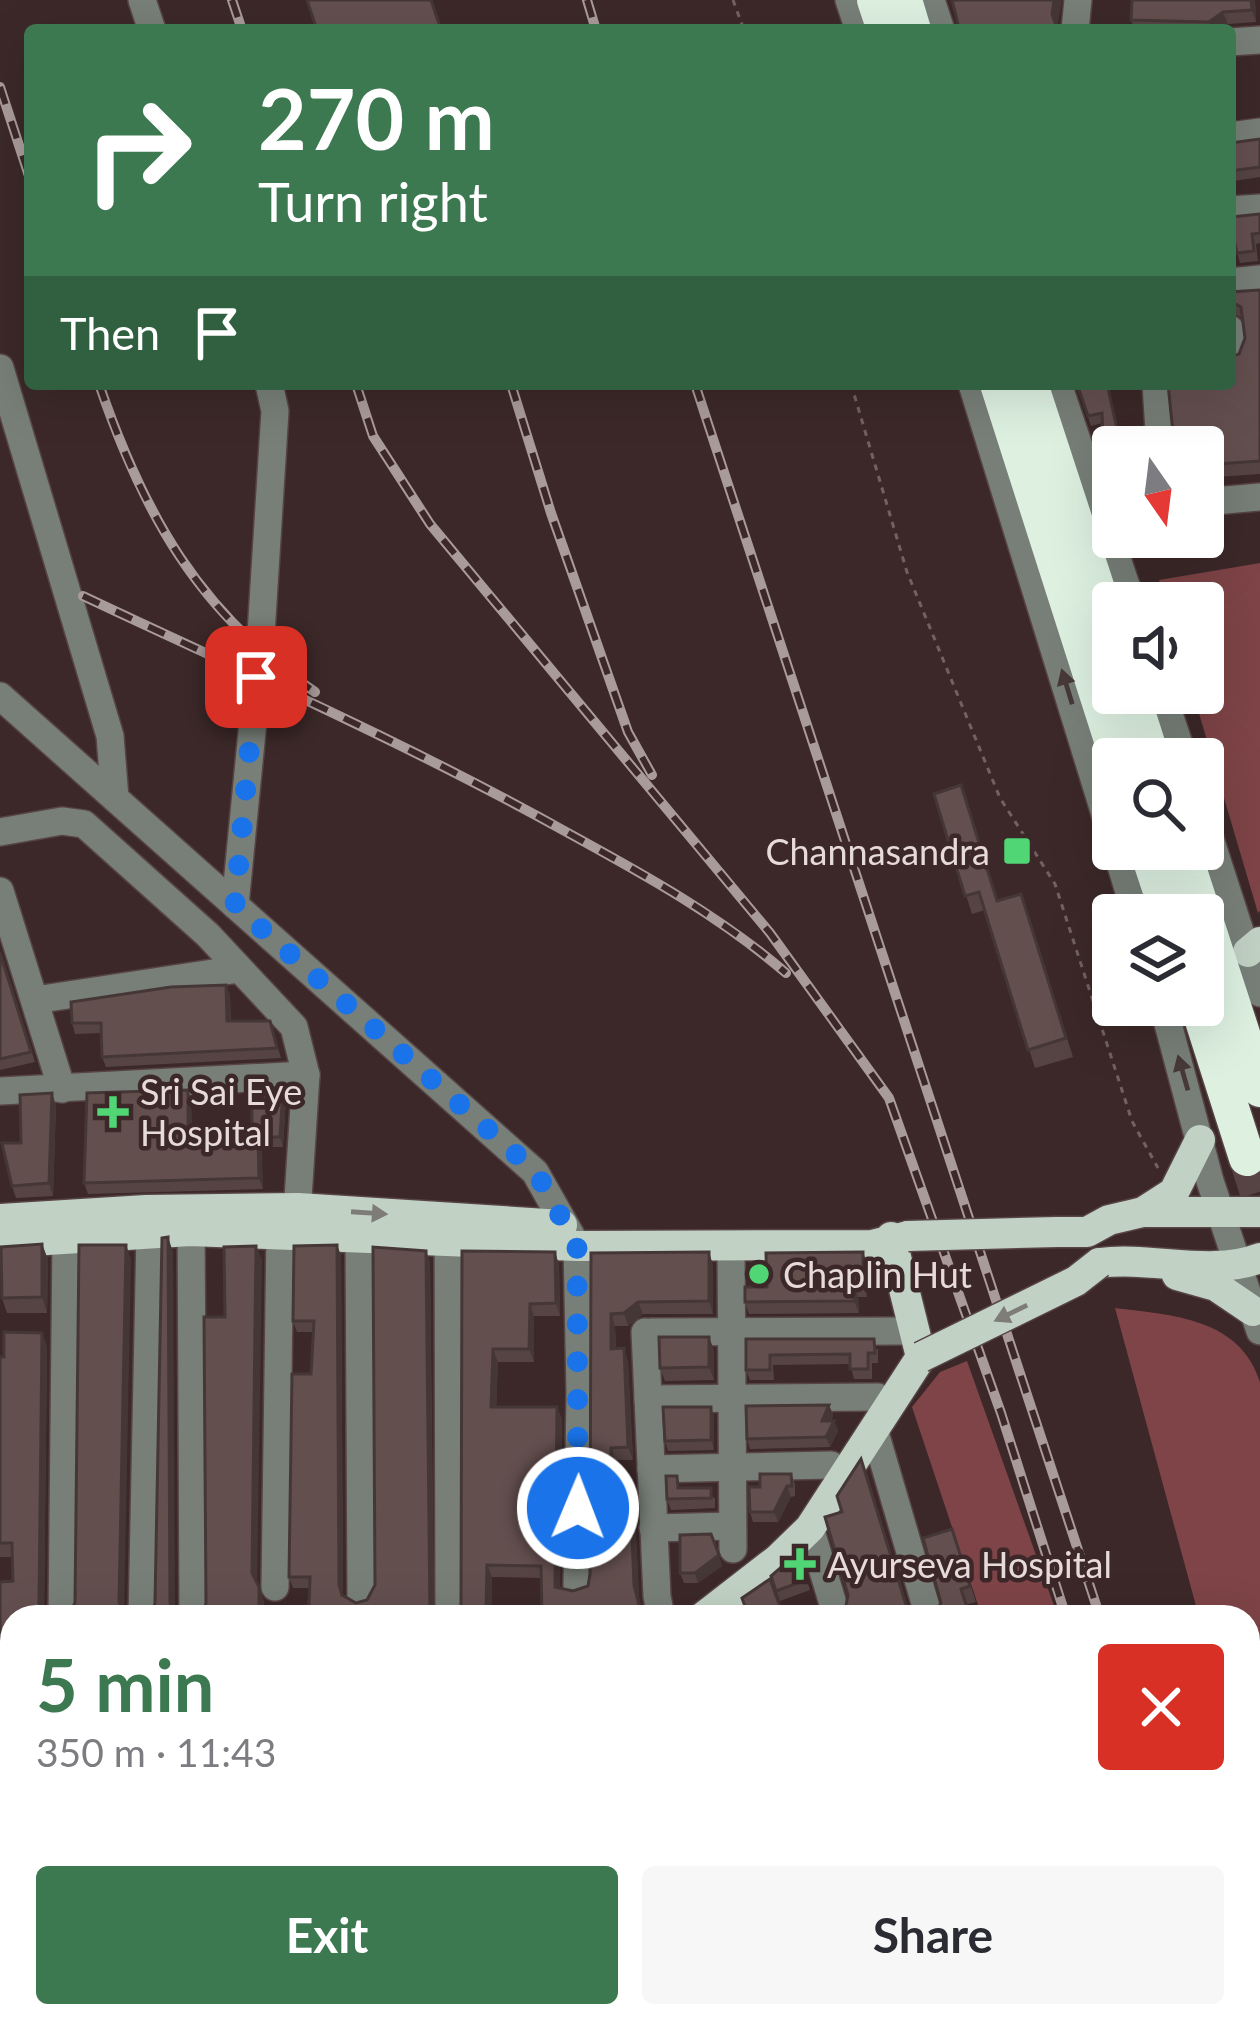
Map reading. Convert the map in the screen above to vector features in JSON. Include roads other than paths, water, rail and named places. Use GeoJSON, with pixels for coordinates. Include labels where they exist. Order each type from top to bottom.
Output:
{"type":"FeatureCollection","features":[{"type":"Feature","properties":{"kind":"highway"},"geometry":{"type":"LineString","coordinates":[[1002,390],[1018,416],[1092,589]]}},
{"type":"Feature","properties":{"kind":"highway"},"geometry":{"type":"LineString","coordinates":[[1018,416],[1112,738]]}},
{"type":"Feature","properties":{"kind":"highway"},"geometry":{"type":"LineString","coordinates":[[1189,870],[1260,1089]]}},
{"type":"Feature","properties":{"kind":"highway"},"geometry":{"type":"LineString","coordinates":[[1205,1026],[1247,1158]]}},
{"type":"Feature","properties":{"kind":"main road"},"geometry":{"type":"LineString","coordinates":[[1143,1212],[1174,1192],[1200,1140]]}},
{"type":"Feature","properties":{"kind":"main road"},"geometry":{"type":"LineString","coordinates":[[0,1219],[190,1220],[731,1246],[872,1245],[1087,1232],[1109,1220],[1143,1212],[1260,1212]]}},
{"type":"Feature","properties":{"kind":"main road"},"geometry":{"type":"LineString","coordinates":[[0,1243],[150,1233],[190,1220]]}},
{"type":"Feature","properties":{"kind":"main road"},"geometry":{"type":"LineString","coordinates":[[291,1225],[359,1238],[448,1230]]}},
{"type":"Feature","properties":{"kind":"main road"},"geometry":{"type":"LineString","coordinates":[[571,1236],[874,1230],[897,1243]]}},
{"type":"Feature","properties":{"kind":"main road"},"geometry":{"type":"LineString","coordinates":[[699,1605],[796,1523],[832,1465],[905,1385],[911,1358],[897,1243]]}},
{"type":"Feature","properties":{"kind":"main road"},"geometry":{"type":"LineString","coordinates":[[911,1358],[1109,1262],[1249,1262]]}},
{"type":"Feature","properties":{"kind":"main road"},"geometry":{"type":"LineString","coordinates":[[1109,1262],[1216,1286],[1257,1321]]}},
{"type":"Feature","properties":{"kind":"main road"},"geometry":{"type":"LineString","coordinates":[[740,1604],[810,1528],[876,1413]]}},
{"type":"Feature","properties":{"kind":"street"},"geometry":{"type":"LineString","coordinates":[[0,368],[110,736],[115,798]]}},
{"type":"Feature","properties":{"kind":"street"},"geometry":{"type":"LineString","coordinates":[[235,905],[262,626],[275,411],[270,390]]}},
{"type":"Feature","properties":{"kind":"street"},"geometry":{"type":"LineString","coordinates":[[981,390],[1018,416],[1092,745]]}},
{"type":"Feature","properties":{"kind":"street"},"geometry":{"type":"LineString","coordinates":[[1060,390],[1092,471]]}},
{"type":"Feature","properties":{"kind":"street"},"geometry":{"type":"LineString","coordinates":[[1156,390],[1159,426]]}},
{"type":"Feature","properties":{"kind":"street"},"geometry":{"type":"LineString","coordinates":[[1224,500],[1260,496]]}},
{"type":"Feature","properties":{"kind":"street"},"geometry":{"type":"LineString","coordinates":[[0,696],[536,1172],[571,1236],[580,1392],[578,1586]]}},
{"type":"Feature","properties":{"kind":"street"},"geometry":{"type":"LineString","coordinates":[[84,824],[115,798]]}},
{"type":"Feature","properties":{"kind":"street"},"geometry":{"type":"LineString","coordinates":[[0,832],[62,821],[84,824],[239,968],[294,1027],[306,1075],[291,1225],[275,1587]]}},
{"type":"Feature","properties":{"kind":"street"},"geometry":{"type":"LineString","coordinates":[[1224,870],[1254,947],[1260,993]]}},
{"type":"Feature","properties":{"kind":"street"},"geometry":{"type":"LineString","coordinates":[[0,891],[62,1089]]}},
{"type":"Feature","properties":{"kind":"street"},"geometry":{"type":"LineString","coordinates":[[35,1000],[239,968]]}},
{"type":"Feature","properties":{"kind":"street"},"geometry":{"type":"LineString","coordinates":[[1169,1026],[1220,1212],[1249,1262],[1257,1321]]}},
{"type":"Feature","properties":{"kind":"street"},"geometry":{"type":"LineString","coordinates":[[0,1091],[306,1075]]}},
{"type":"Feature","properties":{"kind":"street"},"geometry":{"type":"LineString","coordinates":[[190,1220],[193,1605]]}},
{"type":"Feature","properties":{"kind":"street"},"geometry":{"type":"LineString","coordinates":[[448,1230],[449,1605]]}},
{"type":"Feature","properties":{"kind":"street"},"geometry":{"type":"LineString","coordinates":[[142,1605],[150,1233]]}},
{"type":"Feature","properties":{"kind":"street"},"geometry":{"type":"LineString","coordinates":[[62,1605],[66,1238]]}},
{"type":"Feature","properties":{"kind":"street"},"geometry":{"type":"LineString","coordinates":[[359,1238],[362,1596]]}},
{"type":"Feature","properties":{"kind":"street"},"geometry":{"type":"LineString","coordinates":[[653,1528],[733,1538],[731,1246]]}},
{"type":"Feature","properties":{"kind":"street"},"geometry":{"type":"LineString","coordinates":[[660,1605],[648,1332],[731,1329],[911,1358]]}},
{"type":"Feature","properties":{"kind":"street"},"geometry":{"type":"LineString","coordinates":[[648,1399],[732,1399],[876,1413],[926,1605]]}},
{"type":"Feature","properties":{"kind":"street"},"geometry":{"type":"LineString","coordinates":[[651,1469],[832,1465]]}},
{"type":"Feature","properties":{"kind":"street"},"geometry":{"type":"LineString","coordinates":[[810,1528],[833,1605]]}},
{"type":"Feature","properties":{"kind":"street"},"geometry":{"type":"LineString","coordinates":[[0,1915],[0,1929]]}},
{"type":"Feature","properties":{"kind":"tunnel"},"geometry":{"type":"LineString","coordinates":[[1247,1158],[1260,1199]]}},
{"type":"Feature","properties":{"kind":"railway"},"geometry":{"type":"LineString","coordinates":[[232,0],[240,24]]}},
{"type":"Feature","properties":{"kind":"railway"},"geometry":{"type":"LineString","coordinates":[[587,0],[594,24]]}},
{"type":"Feature","properties":{"kind":"railway"},"geometry":{"type":"LineString","coordinates":[[0,87],[24,161]]}},
{"type":"Feature","properties":{"kind":"railway"},"geometry":{"type":"LineString","coordinates":[[101,390],[135,476],[180,558],[239,629],[315,692]]}},
{"type":"Feature","properties":{"kind":"railway"},"geometry":{"type":"LineString","coordinates":[[358,390],[373,436],[430,524],[770,933],[889,1098],[1001,1413],[1062,1605]]}},
{"type":"Feature","properties":{"kind":"railway"},"geometry":{"type":"LineString","coordinates":[[513,390],[628,732],[652,775]]}},
{"type":"Feature","properties":{"kind":"railway"},"geometry":{"type":"LineString","coordinates":[[697,390],[1096,1605]]}},
{"type":"Feature","properties":{"kind":"railway"},"geometry":{"type":"LineString","coordinates":[[83,596],[510,802],[682,898],[786,973]]}},
{"type":"Feature","properties":{"kind":"place","name":"Channasandra"},"geometry":{"type":"Point","coordinates":[1017,851]}},
{"type":"Feature","properties":{"kind":"place","name":"Sri Sai Eye Hospital"},"geometry":{"type":"Point","coordinates":[113,1112]}},
{"type":"Feature","properties":{"kind":"place","name":"Chaplin Hut"},"geometry":{"type":"Point","coordinates":[759,1274]}},
{"type":"Feature","properties":{"kind":"place","name":"Ayurseva Hospital"},"geometry":{"type":"Point","coordinates":[800,1564]}}]}
